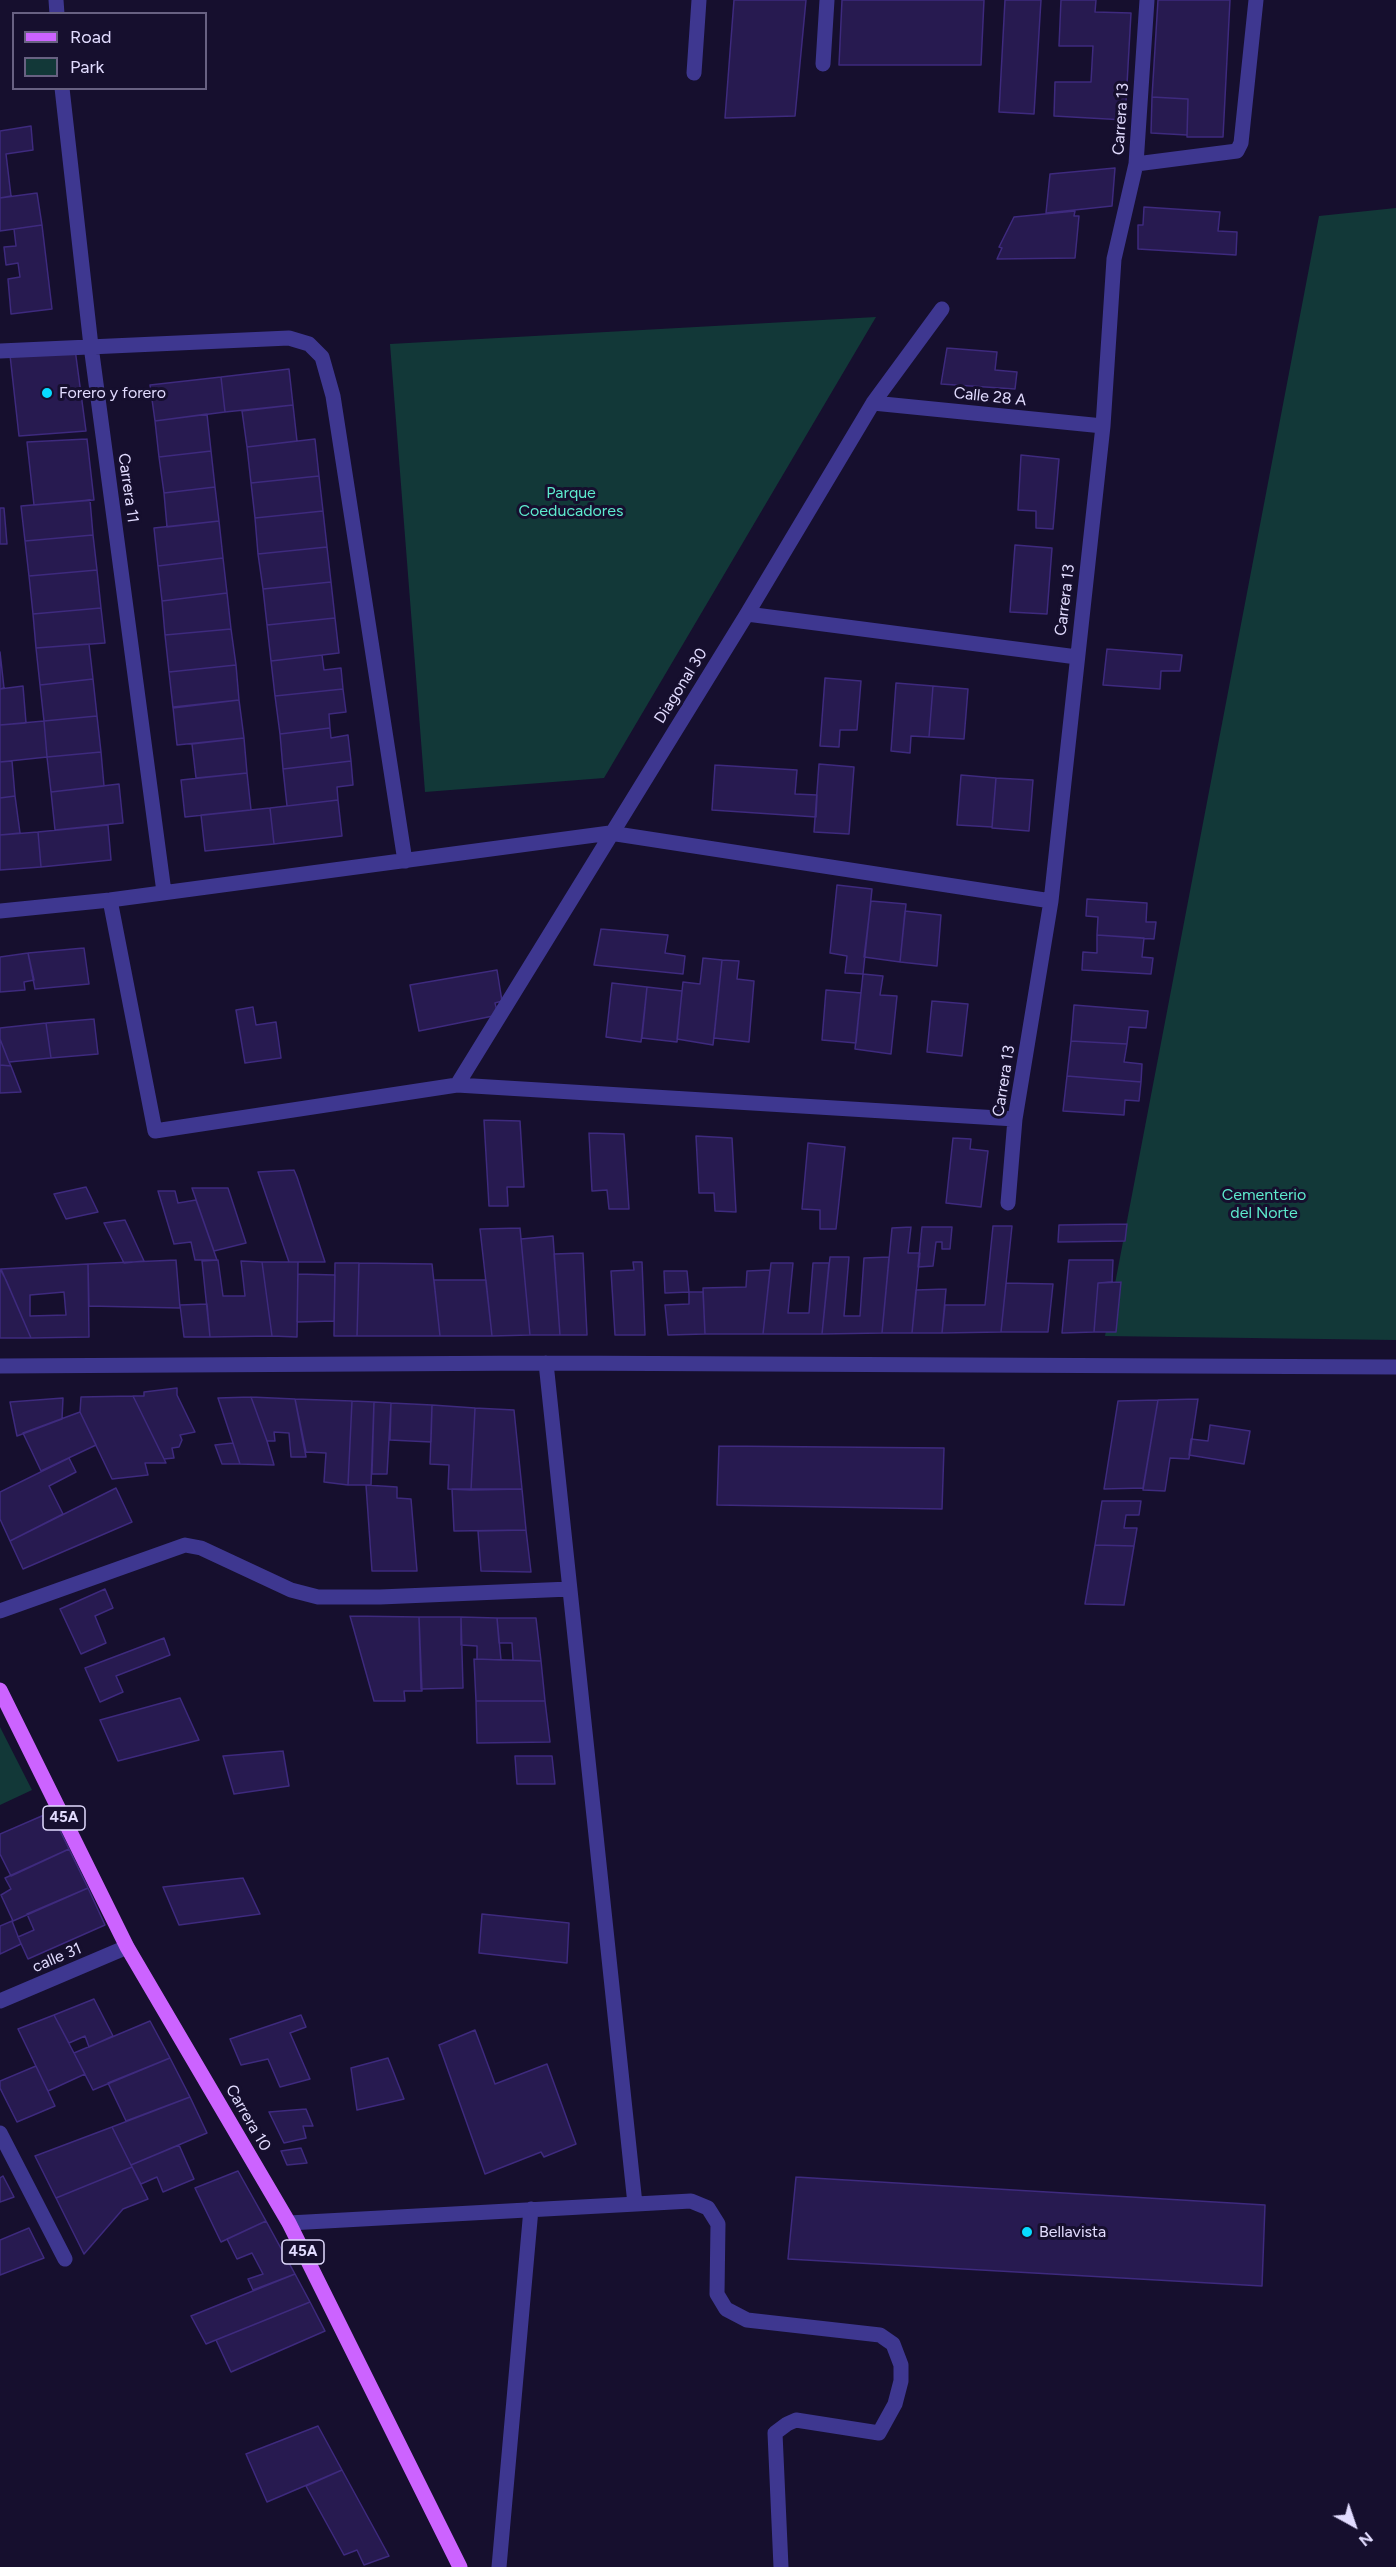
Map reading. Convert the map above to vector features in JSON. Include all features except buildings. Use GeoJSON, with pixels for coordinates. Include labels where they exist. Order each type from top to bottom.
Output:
{"type":"FeatureCollection","features":[{"type":"Feature","properties":{"kind":"main road","name":"Carrera 10"},"geometry":{"type":"LineString","coordinates":[[0,1690],[127,1947],[289,2223],[460,2567]]}},
{"type":"Feature","properties":{"kind":"street"},"geometry":{"type":"LineString","coordinates":[[694,73],[699,0]]}},
{"type":"Feature","properties":{"kind":"street"},"geometry":{"type":"LineString","coordinates":[[823,64],[827,0]]}},
{"type":"Feature","properties":{"kind":"street","name":"Carrera 13"},"geometry":{"type":"LineString","coordinates":[[1008,1203],[1015,1119],[1051,901],[1103,426],[1114,259],[1136,164],[1147,0]]}},
{"type":"Feature","properties":{"kind":"street"},"geometry":{"type":"LineString","coordinates":[[1136,164],[1237,151],[1241,143],[1256,0]]}},
{"type":"Feature","properties":{"kind":"street","name":"Carrera 11"},"geometry":{"type":"LineString","coordinates":[[62,90],[91,346],[164,892]]}},
{"type":"Feature","properties":{"kind":"street","name":"Diagonal 30"},"geometry":{"type":"LineString","coordinates":[[457,1085],[610,833],[747,614],[873,403],[942,309]]}},
{"type":"Feature","properties":{"kind":"street"},"geometry":{"type":"LineString","coordinates":[[0,351],[289,338],[309,344],[322,357],[333,396],[405,861]]}},
{"type":"Feature","properties":{"kind":"street","name":"Calle 28 A"},"geometry":{"type":"LineString","coordinates":[[873,403],[1103,426]]}},
{"type":"Feature","properties":{"kind":"street"},"geometry":{"type":"LineString","coordinates":[[747,614],[1077,657]]}},
{"type":"Feature","properties":{"kind":"street"},"geometry":{"type":"LineString","coordinates":[[0,911],[110,900],[610,833],[1051,901]]}},
{"type":"Feature","properties":{"kind":"street"},"geometry":{"type":"LineString","coordinates":[[110,900],[155,1131],[457,1085],[1015,1119]]}},
{"type":"Feature","properties":{"kind":"street"},"geometry":{"type":"LineString","coordinates":[[0,1366],[546,1363],[1396,1367]]}},
{"type":"Feature","properties":{"kind":"street"},"geometry":{"type":"LineString","coordinates":[[546,1363],[634,2204]]}},
{"type":"Feature","properties":{"kind":"street"},"geometry":{"type":"LineString","coordinates":[[0,1611],[185,1545],[201,1548],[291,1590],[318,1597],[380,1597],[570,1589]]}},
{"type":"Feature","properties":{"kind":"street","name":"calle 31"},"geometry":{"type":"LineString","coordinates":[[0,2001],[127,1947]]}},
{"type":"Feature","properties":{"kind":"street"},"geometry":{"type":"LineString","coordinates":[[0,2133],[65,2259]]}},
{"type":"Feature","properties":{"kind":"street"},"geometry":{"type":"LineString","coordinates":[[289,2223],[691,2201],[708,2208],[718,2224],[717,2294],[726,2309],[747,2320],[880,2335],[888,2338],[898,2352],[901,2381],[890,2415],[879,2433],[796,2420],[775,2433],[781,2567]]}},
{"type":"Feature","properties":{"kind":"street"},"geometry":{"type":"LineString","coordinates":[[499,2567],[531,2210]]}},
{"type":"Feature","properties":{"kind":"green space","name":"Cementerio del Norte"},"geometry":{"type":"Polygon","coordinates":[[[1396,208],[1396,1340],[1105,1336],[1319,216],[1396,208]]]}},
{"type":"Feature","properties":{"kind":"green space","name":"Parque Coeducadores"},"geometry":{"type":"Polygon","coordinates":[[[876,317],[604,778],[425,792],[390,344],[876,317]]]}},
{"type":"Feature","properties":{"kind":"green space"},"geometry":{"type":"Polygon","coordinates":[[[0,1727],[32,1790],[0,1805],[0,1727]]]}},
{"type":"Feature","properties":{"kind":"place","name":"Forero y forero"},"geometry":{"type":"Point","coordinates":[47,393]}},
{"type":"Feature","properties":{"kind":"place","name":"Bellavista"},"geometry":{"type":"Point","coordinates":[1027,2232]}}]}
